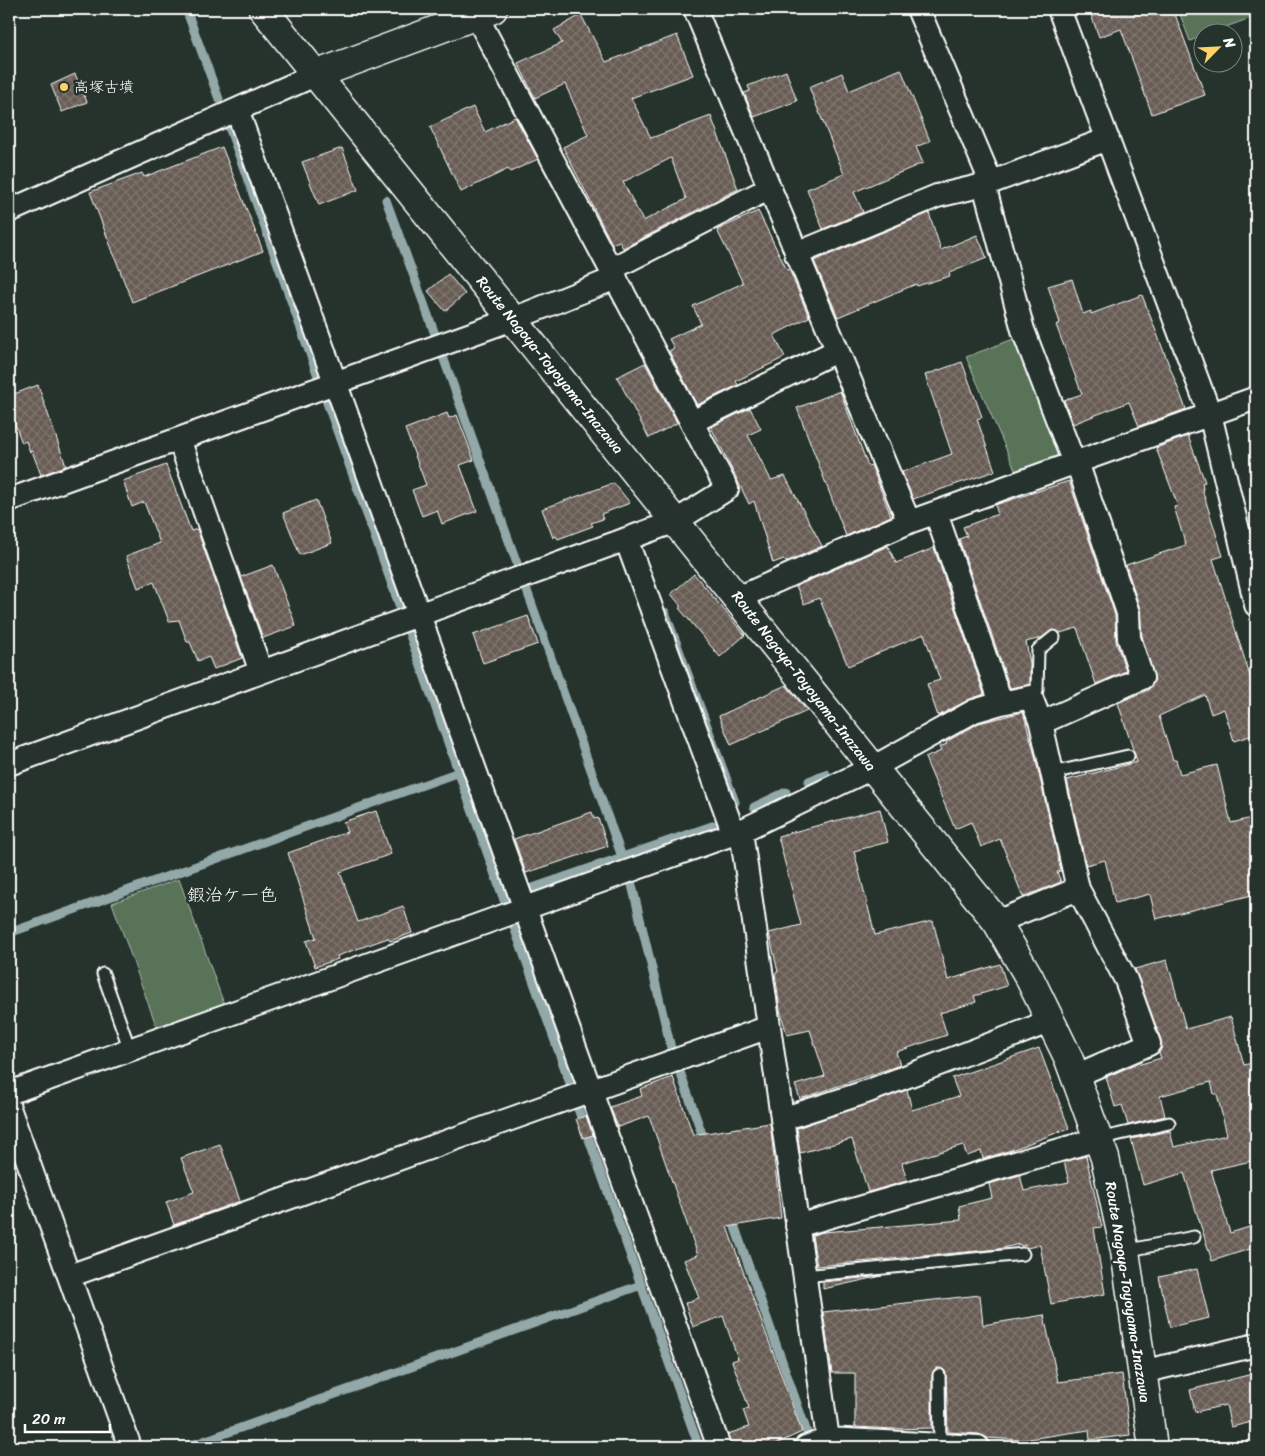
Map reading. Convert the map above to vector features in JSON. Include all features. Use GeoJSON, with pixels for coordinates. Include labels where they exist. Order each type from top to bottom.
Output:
{"type":"FeatureCollection","features":[{"type":"Feature","properties":{"kind":"main road","name":"Route Nagoya-Toyoyama-Inazawa"},"geometry":{"type":"LineString","coordinates":[[263,9],[997,922],[1029,977],[1051,1021],[1075,1076],[1105,1158],[1124,1251],[1153,1447]]}},
{"type":"Feature","properties":{"kind":"main road"},"geometry":{"type":"LineString","coordinates":[[315,75],[484,11]]}},
{"type":"Feature","properties":{"kind":"street"},"geometry":{"type":"LineString","coordinates":[[695,9],[768,189],[908,522]]}},
{"type":"Feature","properties":{"kind":"street"},"geometry":{"type":"LineString","coordinates":[[918,9],[988,183],[1023,330],[1076,462],[1128,613],[1129,638],[1142,678],[1041,723]]}},
{"type":"Feature","properties":{"kind":"street"},"geometry":{"type":"LineString","coordinates":[[1060,9],[1210,414],[1256,605]]}},
{"type":"Feature","properties":{"kind":"street"},"geometry":{"type":"LineString","coordinates":[[9,764],[676,521],[727,489],[613,274],[484,11]]}},
{"type":"Feature","properties":{"kind":"street"},"geometry":{"type":"LineString","coordinates":[[9,210],[315,75]]}},
{"type":"Feature","properties":{"kind":"street"},"geometry":{"type":"LineString","coordinates":[[237,110],[719,1447]]}},
{"type":"Feature","properties":{"kind":"street"},"geometry":{"type":"LineString","coordinates":[[796,254],[937,196],[988,183],[1108,139]]}},
{"type":"Feature","properties":{"kind":"street"},"geometry":{"type":"LineString","coordinates":[[9,500],[513,319],[613,274],[768,189]]}},
{"type":"Feature","properties":{"kind":"street"},"geometry":{"type":"LineString","coordinates":[[692,422],[836,351]]}},
{"type":"Feature","properties":{"kind":"street"},"geometry":{"type":"LineString","coordinates":[[738,598],[908,522],[1256,398]]}},
{"type":"Feature","properties":{"kind":"street"},"geometry":{"type":"LineString","coordinates":[[179,439],[261,672]]}},
{"type":"Feature","properties":{"kind":"street"},"geometry":{"type":"LineString","coordinates":[[936,513],[1001,703]]}},
{"type":"Feature","properties":{"kind":"street"},"geometry":{"type":"LineString","coordinates":[[626,539],[737,832],[769,1027],[828,1440]]}},
{"type":"Feature","properties":{"kind":"street"},"geometry":{"type":"LineString","coordinates":[[9,1093],[737,832],[872,768],[974,711],[1001,703],[1031,698],[1041,723],[1078,890],[1126,980],[1149,1044],[1075,1076]]}},
{"type":"Feature","properties":{"kind":"street"},"geometry":{"type":"LineString","coordinates":[[997,922],[1078,890]]}},
{"type":"Feature","properties":{"kind":"street"},"geometry":{"type":"LineString","coordinates":[[782,1119],[866,1092],[1051,1021]]}},
{"type":"Feature","properties":{"kind":"street"},"geometry":{"type":"LineString","coordinates":[[69,1276],[769,1027]]}},
{"type":"Feature","properties":{"kind":"street"},"geometry":{"type":"LineString","coordinates":[[9,1108],[130,1447]]}},
{"type":"Feature","properties":{"kind":"street"},"geometry":{"type":"LineString","coordinates":[[798,1226],[1098,1139]]}},
{"type":"Feature","properties":{"kind":"street"},"geometry":{"type":"LineString","coordinates":[[1142,1372],[1256,1345]]}},
{"type":"Feature","properties":{"kind":"street"},"geometry":{"type":"LineString","coordinates":[[806,1447],[828,1440],[978,1447]]}},
{"type":"Feature","properties":{"kind":"lane"},"geometry":{"type":"LineString","coordinates":[[1031,698],[1037,690],[1038,650],[1054,637]]}},
{"type":"Feature","properties":{"kind":"lane"},"geometry":{"type":"LineString","coordinates":[[1052,773],[1128,756]]}},
{"type":"Feature","properties":{"kind":"lane"},"geometry":{"type":"LineString","coordinates":[[103,974],[130,1050]]}},
{"type":"Feature","properties":{"kind":"lane"},"geometry":{"type":"LineString","coordinates":[[1098,1139],[1169,1123]]}},
{"type":"Feature","properties":{"kind":"lane"},"geometry":{"type":"LineString","coordinates":[[1124,1251],[1194,1237]]}},
{"type":"Feature","properties":{"kind":"lane"},"geometry":{"type":"LineString","coordinates":[[804,1276],[1023,1254]]}},
{"type":"Feature","properties":{"kind":"lane"},"geometry":{"type":"LineString","coordinates":[[939,1375],[940,1445]]}},
{"type":"Feature","properties":{"kind":"green space"},"geometry":{"type":"Polygon","coordinates":[[[1178,9],[1256,9],[1256,16],[1240,22],[1192,22],[1192,40],[1190,41],[1178,9]]]}},
{"type":"Feature","properties":{"kind":"green space"},"geometry":{"type":"Polygon","coordinates":[[[1016,338],[1061,456],[1016,472],[966,357],[1016,338]]]}},
{"type":"Feature","properties":{"kind":"green space"},"geometry":{"type":"Polygon","coordinates":[[[179,879],[224,1004],[157,1028],[112,903],[179,879]]]}},
{"type":"Feature","properties":{"kind":"building"},"geometry":{"type":"Polygon","coordinates":[[[1089,9],[1173,9],[1192,60],[1192,72],[1196,72],[1205,95],[1152,114],[1121,29],[1099,37],[1089,9]]]}},
{"type":"Feature","properties":{"kind":"building"},"geometry":{"type":"Polygon","coordinates":[[[581,15],[606,62],[677,35],[693,75],[631,98],[651,138],[711,116],[738,189],[623,248],[619,241],[612,244],[563,147],[588,135],[565,84],[535,98],[518,63],[562,43],[554,30],[581,15]],[[671,158],[623,182],[643,221],[686,199],[671,158]]]}},
{"type":"Feature","properties":{"kind":"building"},"geometry":{"type":"Polygon","coordinates":[[[901,69],[930,141],[916,147],[923,163],[854,192],[863,212],[823,229],[807,189],[844,174],[809,87],[842,73],[849,91],[901,69]]]}},
{"type":"Feature","properties":{"kind":"building"},"geometry":{"type":"Polygon","coordinates":[[[786,71],[797,101],[754,117],[744,93],[750,91],[748,86],[786,71]]]}},
{"type":"Feature","properties":{"kind":"building"},"geometry":{"type":"Polygon","coordinates":[[[75,74],[87,102],[62,112],[51,85],[75,74]]]}},
{"type":"Feature","properties":{"kind":"building"},"geometry":{"type":"Polygon","coordinates":[[[473,107],[485,132],[515,117],[538,159],[510,172],[508,169],[461,192],[430,127],[473,107]]]}},
{"type":"Feature","properties":{"kind":"building"},"geometry":{"type":"Polygon","coordinates":[[[222,147],[263,251],[132,302],[90,192],[142,173],[144,177],[222,147]]]}},
{"type":"Feature","properties":{"kind":"building"},"geometry":{"type":"Polygon","coordinates":[[[342,148],[358,190],[319,205],[302,162],[342,148]]]}},
{"type":"Feature","properties":{"kind":"building"},"geometry":{"type":"Polygon","coordinates":[[[758,211],[787,270],[789,269],[809,317],[774,335],[785,357],[736,381],[738,385],[697,405],[669,351],[674,348],[669,339],[701,324],[693,306],[743,283],[717,230],[758,211]]]}},
{"type":"Feature","properties":{"kind":"building"},"geometry":{"type":"Polygon","coordinates":[[[929,213],[941,250],[977,235],[987,258],[949,273],[950,276],[917,286],[916,284],[838,317],[814,261],[929,213]]]}},
{"type":"Feature","properties":{"kind":"building"},"geometry":{"type":"Polygon","coordinates":[[[448,274],[465,294],[445,311],[428,291],[448,274]]]}},
{"type":"Feature","properties":{"kind":"building"},"geometry":{"type":"Polygon","coordinates":[[[1072,279],[1083,314],[1091,311],[1091,314],[1142,295],[1186,409],[1139,426],[1129,402],[1073,424],[1064,400],[1082,394],[1056,325],[1060,323],[1048,286],[1072,279]]]}},
{"type":"Feature","properties":{"kind":"building"},"geometry":{"type":"Polygon","coordinates":[[[962,362],[982,417],[977,419],[995,471],[913,499],[902,472],[952,454],[925,375],[962,362]]]}},
{"type":"Feature","properties":{"kind":"building"},"geometry":{"type":"Polygon","coordinates":[[[645,363],[677,423],[649,438],[617,377],[645,363]]]}},
{"type":"Feature","properties":{"kind":"building"},"geometry":{"type":"Polygon","coordinates":[[[38,385],[66,466],[41,475],[32,451],[30,452],[26,441],[22,443],[9,408],[9,396],[38,385]]]}},
{"type":"Feature","properties":{"kind":"building"},"geometry":{"type":"Polygon","coordinates":[[[840,391],[868,466],[871,465],[891,516],[846,536],[797,408],[840,391]]]}},
{"type":"Feature","properties":{"kind":"building"},"geometry":{"type":"Polygon","coordinates":[[[750,408],[761,429],[748,435],[771,480],[785,476],[822,546],[786,562],[784,559],[773,563],[754,501],[749,504],[711,427],[750,408]]]}},
{"type":"Feature","properties":{"kind":"building"},"geometry":{"type":"Polygon","coordinates":[[[447,413],[449,418],[457,415],[474,460],[460,465],[477,511],[442,524],[437,510],[422,516],[412,490],[426,485],[405,429],[447,413]]]}},
{"type":"Feature","properties":{"kind":"building"},"geometry":{"type":"Polygon","coordinates":[[[1188,436],[1205,482],[1202,483],[1202,489],[1223,556],[1213,559],[1256,695],[1256,734],[1234,741],[1224,709],[1211,714],[1205,695],[1159,716],[1173,760],[1176,760],[1180,774],[1217,765],[1231,823],[1256,817],[1256,894],[1156,919],[1150,894],[1115,903],[1105,860],[1086,865],[1067,780],[1137,762],[1118,703],[1148,690],[1155,680],[1142,636],[1140,609],[1126,565],[1186,545],[1174,507],[1178,506],[1156,448],[1188,436]]]}},
{"type":"Feature","properties":{"kind":"building"},"geometry":{"type":"Polygon","coordinates":[[[166,465],[191,531],[197,529],[242,658],[214,669],[209,657],[198,661],[190,642],[187,642],[179,620],[169,621],[154,582],[138,588],[126,556],[160,543],[144,502],[132,507],[123,481],[166,465]]]}},
{"type":"Feature","properties":{"kind":"building"},"geometry":{"type":"Polygon","coordinates":[[[1069,481],[1115,615],[1116,642],[1126,671],[1096,684],[1077,628],[1060,633],[1053,630],[1041,638],[1026,642],[1030,663],[1030,684],[1010,688],[959,539],[967,536],[963,527],[998,514],[995,505],[1069,481]]]}},
{"type":"Feature","properties":{"kind":"building"},"geometry":{"type":"Polygon","coordinates":[[[614,483],[630,503],[601,514],[603,519],[591,523],[593,526],[558,539],[556,536],[553,538],[542,509],[614,483]]]}},
{"type":"Feature","properties":{"kind":"building"},"geometry":{"type":"Polygon","coordinates":[[[316,500],[332,543],[300,555],[283,513],[316,500]]]}},
{"type":"Feature","properties":{"kind":"building"},"geometry":{"type":"Polygon","coordinates":[[[888,546],[896,563],[934,548],[984,694],[938,716],[927,684],[940,680],[924,634],[848,666],[819,598],[804,604],[796,586],[888,546]]]}},
{"type":"Feature","properties":{"kind":"building"},"geometry":{"type":"Polygon","coordinates":[[[273,565],[296,626],[263,638],[241,577],[273,565]]]}},
{"type":"Feature","properties":{"kind":"building"},"geometry":{"type":"Polygon","coordinates":[[[694,574],[745,635],[720,657],[679,608],[681,606],[671,594],[694,574]]]}},
{"type":"Feature","properties":{"kind":"building"},"geometry":{"type":"Polygon","coordinates":[[[528,616],[538,644],[483,663],[473,635],[528,616]]]}},
{"type":"Feature","properties":{"kind":"building"},"geometry":{"type":"Polygon","coordinates":[[[786,685],[807,711],[731,745],[719,716],[786,685]]]}},
{"type":"Feature","properties":{"kind":"building"},"geometry":{"type":"Polygon","coordinates":[[[1023,712],[1061,871],[1057,872],[1061,882],[1023,897],[1000,839],[981,847],[971,822],[955,829],[925,758],[941,751],[939,747],[947,744],[946,742],[979,723],[1023,712]]]}},
{"type":"Feature","properties":{"kind":"building"},"geometry":{"type":"Polygon","coordinates":[[[880,809],[888,842],[854,851],[875,935],[933,921],[948,980],[1000,964],[1007,986],[974,996],[976,1002],[940,1013],[947,1035],[896,1052],[900,1065],[800,1099],[795,1085],[825,1076],[810,1030],[787,1035],[780,1010],[775,973],[778,972],[769,933],[801,925],[778,836],[880,809]]]}},
{"type":"Feature","properties":{"kind":"building"},"geometry":{"type":"Polygon","coordinates":[[[376,811],[391,854],[340,872],[358,922],[403,906],[412,933],[390,941],[388,938],[337,956],[338,959],[315,967],[306,941],[316,938],[288,853],[347,832],[343,822],[376,811]]]}},
{"type":"Feature","properties":{"kind":"building"},"geometry":{"type":"Polygon","coordinates":[[[592,812],[594,819],[598,818],[608,846],[526,873],[514,839],[592,812]]]}},
{"type":"Feature","properties":{"kind":"building"},"geometry":{"type":"Polygon","coordinates":[[[1167,960],[1186,1029],[1231,1017],[1244,1065],[1256,1062],[1256,1160],[1211,1170],[1230,1233],[1256,1225],[1256,1247],[1212,1261],[1184,1173],[1143,1185],[1131,1139],[1170,1131],[1174,1147],[1227,1135],[1217,1094],[1214,1094],[1211,1082],[1160,1096],[1165,1116],[1128,1125],[1122,1105],[1115,1107],[1106,1077],[1127,1068],[1161,1058],[1159,1053],[1162,1047],[1161,1040],[1135,969],[1167,960]]]}},
{"type":"Feature","properties":{"kind":"building"},"geometry":{"type":"Polygon","coordinates":[[[1039,1048],[1069,1128],[983,1159],[981,1151],[967,1156],[963,1145],[902,1163],[907,1181],[868,1192],[852,1139],[800,1153],[797,1128],[907,1090],[912,1110],[959,1096],[952,1078],[1039,1048]]]}},
{"type":"Feature","properties":{"kind":"building"},"geometry":{"type":"Polygon","coordinates":[[[673,1077],[693,1135],[770,1123],[781,1218],[727,1227],[802,1432],[769,1447],[732,1447],[728,1434],[749,1427],[743,1410],[749,1408],[732,1361],[738,1359],[723,1316],[693,1327],[685,1303],[699,1298],[684,1260],[698,1255],[649,1116],[618,1127],[610,1107],[642,1096],[640,1089],[673,1077]]]}},
{"type":"Feature","properties":{"kind":"building"},"geometry":{"type":"Polygon","coordinates":[[[586,1116],[593,1135],[583,1138],[576,1119],[586,1116]]]}},
{"type":"Feature","properties":{"kind":"building"},"geometry":{"type":"Polygon","coordinates":[[[220,1144],[240,1201],[174,1225],[166,1202],[194,1192],[181,1158],[220,1144]]]}},
{"type":"Feature","properties":{"kind":"building"},"geometry":{"type":"Polygon","coordinates":[[[1086,1156],[1102,1227],[1094,1228],[1105,1294],[1051,1304],[1040,1245],[1027,1248],[1025,1245],[1021,1246],[1020,1244],[998,1249],[817,1266],[812,1235],[824,1232],[961,1220],[959,1206],[992,1198],[989,1184],[1020,1175],[1024,1191],[1069,1182],[1064,1162],[1086,1156]]]}},
{"type":"Feature","properties":{"kind":"building"},"geometry":{"type":"Polygon","coordinates":[[[1197,1269],[1209,1318],[1170,1327],[1159,1277],[1197,1269]]]}},
{"type":"Feature","properties":{"kind":"building"},"geometry":{"type":"Polygon","coordinates":[[[882,1276],[823,1289],[823,1282],[882,1276]]]}},
{"type":"Feature","properties":{"kind":"building"},"geometry":{"type":"Polygon","coordinates":[[[980,1295],[983,1325],[1044,1315],[1058,1382],[1122,1374],[1130,1435],[1090,1440],[1089,1430],[1022,1440],[987,1438],[979,1434],[948,1432],[946,1375],[945,1371],[939,1368],[935,1369],[932,1375],[932,1428],[855,1427],[855,1373],[832,1373],[823,1312],[980,1295]]]}},
{"type":"Feature","properties":{"kind":"building"},"geometry":{"type":"Polygon","coordinates":[[[1256,1373],[1256,1421],[1231,1427],[1226,1405],[1195,1412],[1190,1390],[1256,1373]]]}},
{"type":"Feature","properties":{"kind":"waterway"},"geometry":{"type":"LineString","coordinates":[[186,9],[219,99]]}},
{"type":"Feature","properties":{"kind":"waterway"},"geometry":{"type":"LineString","coordinates":[[229,127],[319,379]]}},
{"type":"Feature","properties":{"kind":"waterway"},"geometry":{"type":"LineString","coordinates":[[386,200],[436,337]]}},
{"type":"Feature","properties":{"kind":"waterway"},"geometry":{"type":"LineString","coordinates":[[442,354],[519,569]]}},
{"type":"Feature","properties":{"kind":"waterway"},"geometry":{"type":"LineString","coordinates":[[325,397],[401,610]]}},
{"type":"Feature","properties":{"kind":"waterway"},"geometry":{"type":"LineString","coordinates":[[525,585],[622,857]]}},
{"type":"Feature","properties":{"kind":"waterway"},"geometry":{"type":"LineString","coordinates":[[665,612],[735,802]]}},
{"type":"Feature","properties":{"kind":"waterway"},"geometry":{"type":"LineString","coordinates":[[407,627],[504,900]]}},
{"type":"Feature","properties":{"kind":"waterway"},"geometry":{"type":"LineString","coordinates":[[9,933],[459,772]]}},
{"type":"Feature","properties":{"kind":"waterway"},"geometry":{"type":"LineString","coordinates":[[809,781],[826,774]]}},
{"type":"Feature","properties":{"kind":"waterway"},"geometry":{"type":"LineString","coordinates":[[754,807],[786,792]]}},
{"type":"Feature","properties":{"kind":"waterway"},"geometry":{"type":"LineString","coordinates":[[527,890],[715,825]]}},
{"type":"Feature","properties":{"kind":"waterway"},"geometry":{"type":"LineString","coordinates":[[632,885],[672,1052]]}},
{"type":"Feature","properties":{"kind":"waterway"},"geometry":{"type":"LineString","coordinates":[[514,927],[571,1086]]}},
{"type":"Feature","properties":{"kind":"waterway"},"geometry":{"type":"LineString","coordinates":[[679,1069],[706,1145]]}},
{"type":"Feature","properties":{"kind":"waterway"},"geometry":{"type":"LineString","coordinates":[[577,1106],[699,1447]]}},
{"type":"Feature","properties":{"kind":"waterway"},"geometry":{"type":"LineString","coordinates":[[731,1216],[808,1435]]}},
{"type":"Feature","properties":{"kind":"waterway"},"geometry":{"type":"LineString","coordinates":[[187,1447],[641,1285]]}},
{"type":"Feature","properties":{"kind":"place","name":"高塚古墳"},"geometry":{"type":"Point","coordinates":[64,87]}},
{"type":"Feature","properties":{"kind":"district","name":"鍜治ケ一色"},"geometry":{"type":"Point","coordinates":[232,895]}}]}
